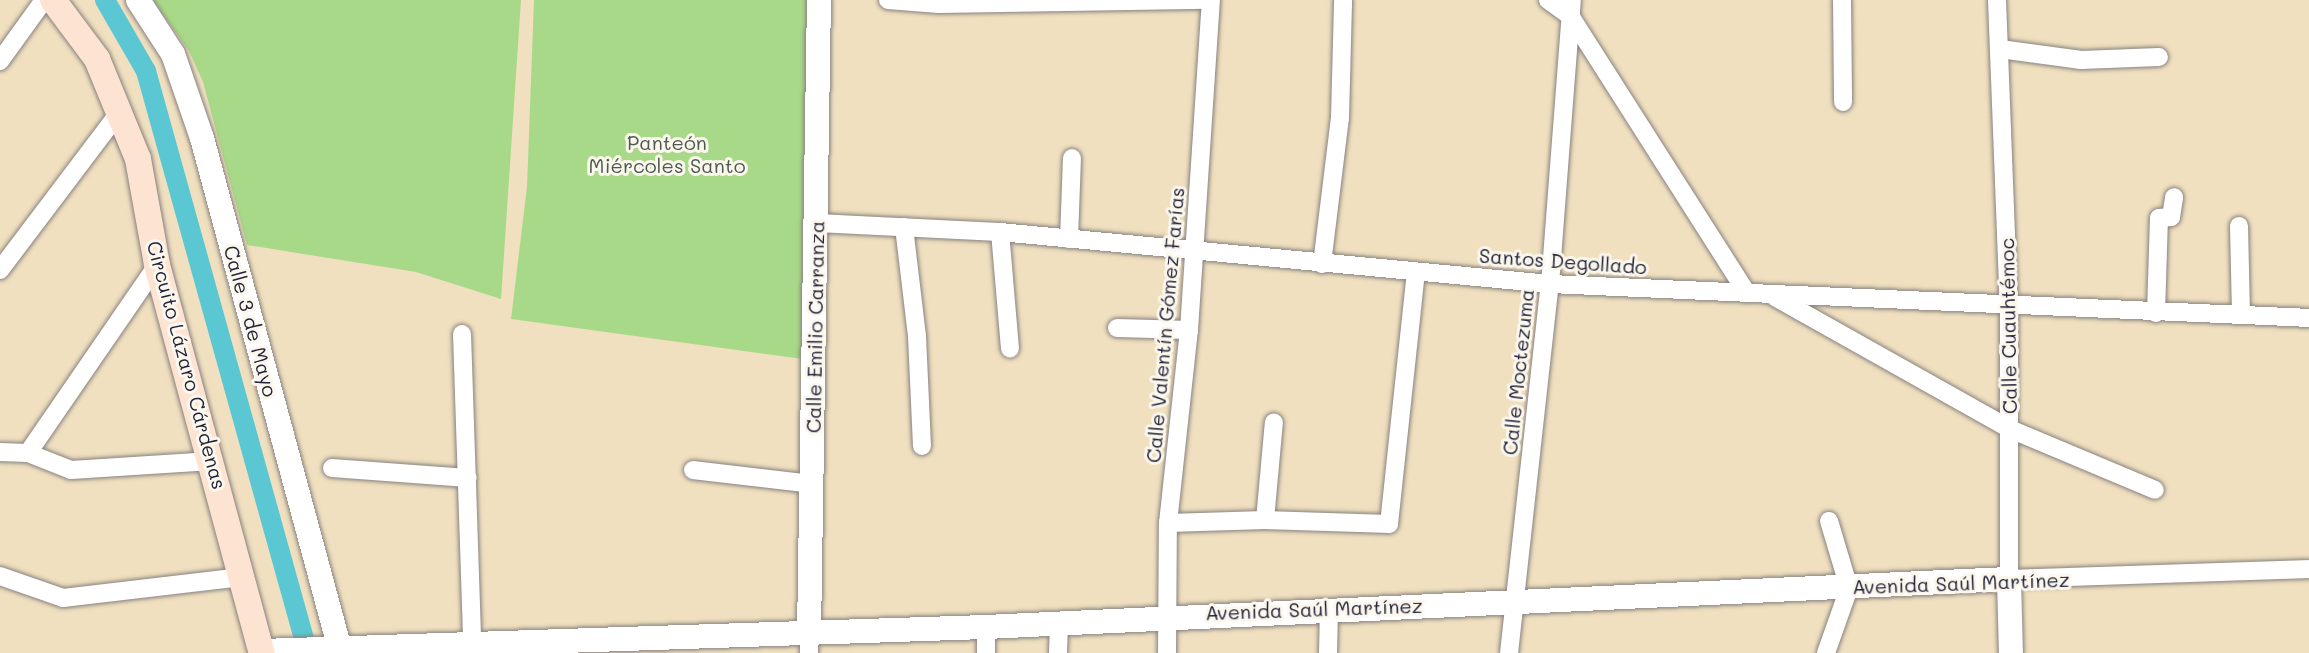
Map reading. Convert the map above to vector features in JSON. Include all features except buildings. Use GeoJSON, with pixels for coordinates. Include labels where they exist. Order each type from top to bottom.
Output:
{"type":"FeatureCollection","features":[{"type":"Feature","properties":{"kind":"main road","name":"Circuito Lázaro Cárdenas"},"geometry":{"type":"LineString","coordinates":[[53,0],[97,59],[121,110],[138,159],[157,265],[212,461],[258,652]]}},
{"type":"Feature","properties":{"kind":"street"},"geometry":{"type":"LineString","coordinates":[[0,61],[44,0]]}},
{"type":"Feature","properties":{"kind":"street","name":"Calle 3 de Mayo"},"geometry":{"type":"LineString","coordinates":[[138,0],[173,54],[202,138],[333,649]]}},
{"type":"Feature","properties":{"kind":"street","name":"Calle Emilio Carranza"},"geometry":{"type":"LineString","coordinates":[[809,644],[819,0]]}},
{"type":"Feature","properties":{"kind":"street"},"geometry":{"type":"LineString","coordinates":[[888,0],[1209,0]]}},
{"type":"Feature","properties":{"kind":"street","name":"Calle Valentín Gómez Farías"},"geometry":{"type":"LineString","coordinates":[[1167,653],[1170,615],[1168,523],[1196,252],[1209,0]]}},
{"type":"Feature","properties":{"kind":"street"},"geometry":{"type":"LineString","coordinates":[[1322,264],[1340,118],[1343,0]]}},
{"type":"Feature","properties":{"kind":"street"},"geometry":{"type":"LineString","coordinates":[[1548,0],[1572,9],[1747,293]]}},
{"type":"Feature","properties":{"kind":"street"},"geometry":{"type":"LineString","coordinates":[[1842,0],[1843,102]]}},
{"type":"Feature","properties":{"kind":"street","name":"Calle Cuauhtémoc"},"geometry":{"type":"LineString","coordinates":[[1997,0],[2009,306],[2011,653]]}},
{"type":"Feature","properties":{"kind":"street","name":"Calle Moctezuma"},"geometry":{"type":"LineString","coordinates":[[1509,653],[1550,284],[1572,9]]}},
{"type":"Feature","properties":{"kind":"street"},"geometry":{"type":"LineString","coordinates":[[2000,49],[2081,60],[2159,57]]}},
{"type":"Feature","properties":{"kind":"street"},"geometry":{"type":"LineString","coordinates":[[0,270],[121,110]]}},
{"type":"Feature","properties":{"kind":"street"},"geometry":{"type":"LineString","coordinates":[[1069,239],[1072,158]]}},
{"type":"Feature","properties":{"kind":"street"},"geometry":{"type":"LineString","coordinates":[[2156,313],[2159,218],[2171,217],[2174,197]]}},
{"type":"Feature","properties":{"kind":"street","name":"Santos Degollado"},"geometry":{"type":"LineString","coordinates":[[816,223],[1000,232],[1550,284],[2309,318]]}},
{"type":"Feature","properties":{"kind":"street"},"geometry":{"type":"LineString","coordinates":[[2239,226],[2241,315]]}},
{"type":"Feature","properties":{"kind":"street"},"geometry":{"type":"LineString","coordinates":[[904,227],[917,336],[922,446]]}},
{"type":"Feature","properties":{"kind":"street"},"geometry":{"type":"LineString","coordinates":[[1000,232],[1010,349]]}},
{"type":"Feature","properties":{"kind":"street"},"geometry":{"type":"LineString","coordinates":[[28,453],[157,265]]}},
{"type":"Feature","properties":{"kind":"street"},"geometry":{"type":"LineString","coordinates":[[1168,523],[1265,520],[1389,524],[1416,272]]}},
{"type":"Feature","properties":{"kind":"street"},"geometry":{"type":"LineString","coordinates":[[1769,294],[2010,429],[2155,490]]}},
{"type":"Feature","properties":{"kind":"street"},"geometry":{"type":"LineString","coordinates":[[1117,328],[1189,330]]}},
{"type":"Feature","properties":{"kind":"street"},"geometry":{"type":"LineString","coordinates":[[462,334],[472,643]]}},
{"type":"Feature","properties":{"kind":"street"},"geometry":{"type":"LineString","coordinates":[[1265,520],[1274,422]]}},
{"type":"Feature","properties":{"kind":"street"},"geometry":{"type":"LineString","coordinates":[[0,452],[28,453],[71,470],[212,461]]}},
{"type":"Feature","properties":{"kind":"street"},"geometry":{"type":"LineString","coordinates":[[332,468],[468,478]]}},
{"type":"Feature","properties":{"kind":"street"},"geometry":{"type":"LineString","coordinates":[[693,470],[813,484]]}},
{"type":"Feature","properties":{"kind":"street"},"geometry":{"type":"LineString","coordinates":[[1826,653],[1849,588],[1829,521]]}},
{"type":"Feature","properties":{"kind":"street","name":"Avenida Saúl Martínez"},"geometry":{"type":"LineString","coordinates":[[258,652],[472,643],[809,644],[1059,621],[1170,615],[2309,569]]}},
{"type":"Feature","properties":{"kind":"street"},"geometry":{"type":"LineString","coordinates":[[0,576],[63,598],[242,577]]}},
{"type":"Feature","properties":{"kind":"street"},"geometry":{"type":"LineString","coordinates":[[1328,653],[1329,609]]}},
{"type":"Feature","properties":{"kind":"street"},"geometry":{"type":"LineString","coordinates":[[1058,653],[1059,621]]}},
{"type":"Feature","properties":{"kind":"street"},"geometry":{"type":"LineString","coordinates":[[986,627],[986,653]]}},
{"type":"Feature","properties":{"kind":"green space"},"geometry":{"type":"Polygon","coordinates":[[[153,0],[521,0],[501,299],[416,272],[247,245],[203,82],[189,51],[153,0]]]}},
{"type":"Feature","properties":{"kind":"green space","name":"Panteón Miércoles Santo"},"geometry":{"type":"Polygon","coordinates":[[[534,0],[809,0],[803,359],[511,319],[527,187],[534,0]]]}},
{"type":"Feature","properties":{"kind":"waterway"},"geometry":{"type":"LineString","coordinates":[[105,0],[146,71],[308,653]]}}]}
